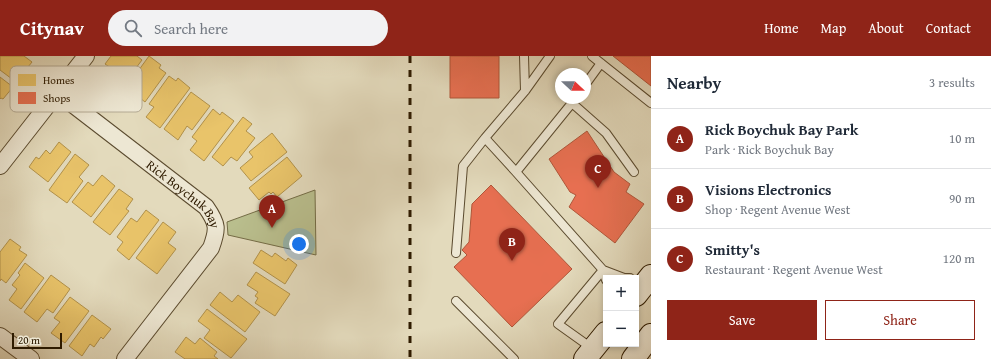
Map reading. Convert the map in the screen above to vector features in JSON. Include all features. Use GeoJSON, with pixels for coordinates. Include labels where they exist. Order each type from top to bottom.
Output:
{"type":"FeatureCollection","features":[{"type":"Feature","properties":{"kind":"main road"},"geometry":{"type":"LineString","coordinates":[[634,359],[651,336]]}},
{"type":"Feature","properties":{"kind":"main road"},"geometry":{"type":"LineString","coordinates":[[589,354],[603,337]]}},
{"type":"Feature","properties":{"kind":"street"},"geometry":{"type":"LineString","coordinates":[[79,66],[86,56]]}},
{"type":"Feature","properties":{"kind":"street"},"geometry":{"type":"LineString","coordinates":[[0,166],[44,112]]}},
{"type":"Feature","properties":{"kind":"street","name":"Rick Boychuk Bay"},"geometry":{"type":"LineString","coordinates":[[82,112],[206,207],[214,218],[216,233],[211,248],[125,359]]}},
{"type":"Feature","properties":{"kind":"street"},"geometry":{"type":"LineString","coordinates":[[0,336],[31,359]]}},
{"type":"Feature","properties":{"kind":"lane"},"geometry":{"type":"LineString","coordinates":[[524,56],[525,91]]}},
{"type":"Feature","properties":{"kind":"lane"},"geometry":{"type":"LineString","coordinates":[[456,252],[463,166],[525,91],[550,56]]}},
{"type":"Feature","properties":{"kind":"lane"},"geometry":{"type":"LineString","coordinates":[[592,56],[651,103]]}},
{"type":"Feature","properties":{"kind":"lane"},"geometry":{"type":"LineString","coordinates":[[591,77],[601,63]]}},
{"type":"Feature","properties":{"kind":"lane"},"geometry":{"type":"LineString","coordinates":[[516,172],[572,104]]}},
{"type":"Feature","properties":{"kind":"lane"},"geometry":{"type":"LineString","coordinates":[[577,104],[606,133],[634,172]]}},
{"type":"Feature","properties":{"kind":"lane"},"geometry":{"type":"LineString","coordinates":[[485,138],[603,270],[604,275]]}},
{"type":"Feature","properties":{"kind":"lane"},"geometry":{"type":"LineString","coordinates":[[603,270],[624,278],[642,277]]}},
{"type":"Feature","properties":{"kind":"lane"},"geometry":{"type":"LineString","coordinates":[[589,354],[558,324],[603,270]]}},
{"type":"Feature","properties":{"kind":"lane"},"geometry":{"type":"LineString","coordinates":[[456,301],[514,359]]}},
{"type":"Feature","properties":{"kind":"green space"},"geometry":{"type":"Polygon","coordinates":[[[315,190],[316,255],[228,235],[227,222],[315,190]]]}},
{"type":"Feature","properties":{"kind":"building: Homes"},"geometry":{"type":"Polygon","coordinates":[[[0,56],[24,56],[32,62],[29,66],[10,66],[10,78],[0,70],[0,56]]]}},
{"type":"Feature","properties":{"kind":"building: Homes"},"geometry":{"type":"Polygon","coordinates":[[[111,56],[137,56],[142,60],[137,66],[108,66],[105,64],[111,56]]]}},
{"type":"Feature","properties":{"kind":"building: Homes"},"geometry":{"type":"Polygon","coordinates":[[[149,56],[161,65],[159,68],[166,73],[145,102],[142,100],[142,66],[149,56]]]}},
{"type":"Feature","properties":{"kind":"building: Homes"},"geometry":{"type":"Polygon","coordinates":[[[169,76],[176,81],[178,78],[190,88],[160,128],[146,117],[154,107],[149,104],[169,76]]]}},
{"type":"Feature","properties":{"kind":"building: Homes"},"geometry":{"type":"Polygon","coordinates":[[[0,77],[10,85],[10,91],[3,99],[0,99],[0,77]]]}},
{"type":"Feature","properties":{"kind":"building: Homes"},"geometry":{"type":"Polygon","coordinates":[[[191,92],[210,106],[192,130],[187,126],[178,140],[164,129],[191,92]]]}},
{"type":"Feature","properties":{"kind":"building: Homes"},"geometry":{"type":"Polygon","coordinates":[[[213,109],[220,115],[222,112],[234,121],[204,161],[190,150],[197,141],[192,137],[213,109]]]}},
{"type":"Feature","properties":{"kind":"building: Homes"},"geometry":{"type":"Polygon","coordinates":[[[243,117],[252,124],[246,131],[255,138],[237,161],[231,157],[223,166],[212,157],[243,117]]]}},
{"type":"Feature","properties":{"kind":"building: Homes"},"geometry":{"type":"Polygon","coordinates":[[[272,133],[287,152],[251,181],[240,168],[253,157],[249,152],[272,133]]]}},
{"type":"Feature","properties":{"kind":"building: Homes"},"geometry":{"type":"Polygon","coordinates":[[[59,142],[71,152],[48,182],[29,167],[36,157],[39,159],[46,150],[50,154],[59,142]]]}},
{"type":"Feature","properties":{"kind":"building: Homes"},"geometry":{"type":"Polygon","coordinates":[[[75,154],[89,165],[79,177],[83,181],[67,203],[49,190],[75,154]]]}},
{"type":"Feature","properties":{"kind":"building: Homes"},"geometry":{"type":"Polygon","coordinates":[[[287,157],[302,176],[277,197],[273,192],[271,194],[269,192],[259,200],[249,188],[287,157]]]}},
{"type":"Feature","properties":{"kind":"building: Homes"},"geometry":{"type":"Polygon","coordinates":[[[102,175],[115,186],[91,217],[72,202],[88,182],[93,186],[102,175]]]}},
{"type":"Feature","properties":{"kind":"building: Homes"},"geometry":{"type":"Polygon","coordinates":[[[119,189],[133,199],[126,209],[129,211],[110,235],[93,222],[119,189]]]}},
{"type":"Feature","properties":{"kind":"building: Homes"},"geometry":{"type":"Polygon","coordinates":[[[146,210],[159,220],[129,260],[117,250],[123,242],[117,237],[131,218],[137,222],[146,210]]]}},
{"type":"Feature","properties":{"kind":"building: Homes"},"geometry":{"type":"Polygon","coordinates":[[[163,222],[176,232],[168,243],[176,249],[157,274],[136,258],[163,222]]]}},
{"type":"Feature","properties":{"kind":"building: Homes"},"geometry":{"type":"Polygon","coordinates":[[[10,239],[21,247],[19,250],[27,255],[6,283],[1,279],[0,281],[0,252],[10,239]]]}},
{"type":"Feature","properties":{"kind":"building: Homes"},"geometry":{"type":"Polygon","coordinates":[[[261,250],[272,257],[275,253],[286,261],[288,258],[297,265],[285,284],[253,263],[261,250]]]}},
{"type":"Feature","properties":{"kind":"building: Homes"},"geometry":{"type":"Polygon","coordinates":[[[25,263],[44,278],[21,309],[9,300],[17,289],[12,285],[20,275],[18,273],[25,263]]]}},
{"type":"Feature","properties":{"kind":"building: Homes"},"geometry":{"type":"Polygon","coordinates":[[[256,272],[290,294],[275,316],[255,303],[258,298],[255,296],[258,292],[247,285],[256,272]]]}},
{"type":"Feature","properties":{"kind":"building: Homes"},"geometry":{"type":"Polygon","coordinates":[[[51,275],[70,289],[53,313],[47,309],[37,322],[24,312],[51,275]]]}},
{"type":"Feature","properties":{"kind":"building: Homes"},"geometry":{"type":"Polygon","coordinates":[[[220,292],[232,302],[238,295],[260,312],[245,332],[210,305],[220,292]]]}},
{"type":"Feature","properties":{"kind":"building: Homes"},"geometry":{"type":"Polygon","coordinates":[[[70,297],[89,311],[65,343],[51,333],[60,322],[54,318],[70,297]]]}},
{"type":"Feature","properties":{"kind":"building: Homes"},"geometry":{"type":"Polygon","coordinates":[[[207,309],[247,339],[231,358],[204,338],[210,330],[198,321],[207,309]]]}},
{"type":"Feature","properties":{"kind":"building: Homes"},"geometry":{"type":"Polygon","coordinates":[[[92,315],[111,329],[103,339],[101,337],[94,347],[90,344],[82,356],[69,346],[92,315]]]}},
{"type":"Feature","properties":{"kind":"building: Homes"},"geometry":{"type":"Polygon","coordinates":[[[186,337],[195,344],[200,338],[217,352],[214,356],[218,359],[185,359],[175,352],[186,337]]]}},
{"type":"Feature","properties":{"kind":"building: Shops"},"geometry":{"type":"Polygon","coordinates":[[[450,56],[499,56],[499,98],[450,98],[450,56]]]}},
{"type":"Feature","properties":{"kind":"building: Shops"},"geometry":{"type":"Polygon","coordinates":[[[613,56],[651,56],[651,86],[613,56]]]}},
{"type":"Feature","properties":{"kind":"building: Shops"},"geometry":{"type":"Polygon","coordinates":[[[587,131],[614,172],[630,184],[626,192],[644,204],[615,243],[569,207],[576,195],[570,192],[549,159],[587,131]]]}},
{"type":"Feature","properties":{"kind":"building: Shops"},"geometry":{"type":"Polygon","coordinates":[[[491,185],[572,269],[512,327],[454,267],[467,255],[462,250],[469,242],[472,204],[491,185]]]}},
{"type":"Feature","properties":{"kind":"railway"},"geometry":{"type":"LineString","coordinates":[[410,56],[410,359]]}},
{"type":"Feature","properties":{"kind":"place","name":"Smitty's"},"geometry":{"type":"Point","coordinates":[598,188]}},
{"type":"Feature","properties":{"kind":"place","name":"Rick Boychuk Bay Park"},"geometry":{"type":"Point","coordinates":[272,228]}},
{"type":"Feature","properties":{"kind":"place","name":"Visions Electronics"},"geometry":{"type":"Point","coordinates":[512,261]}}]}
